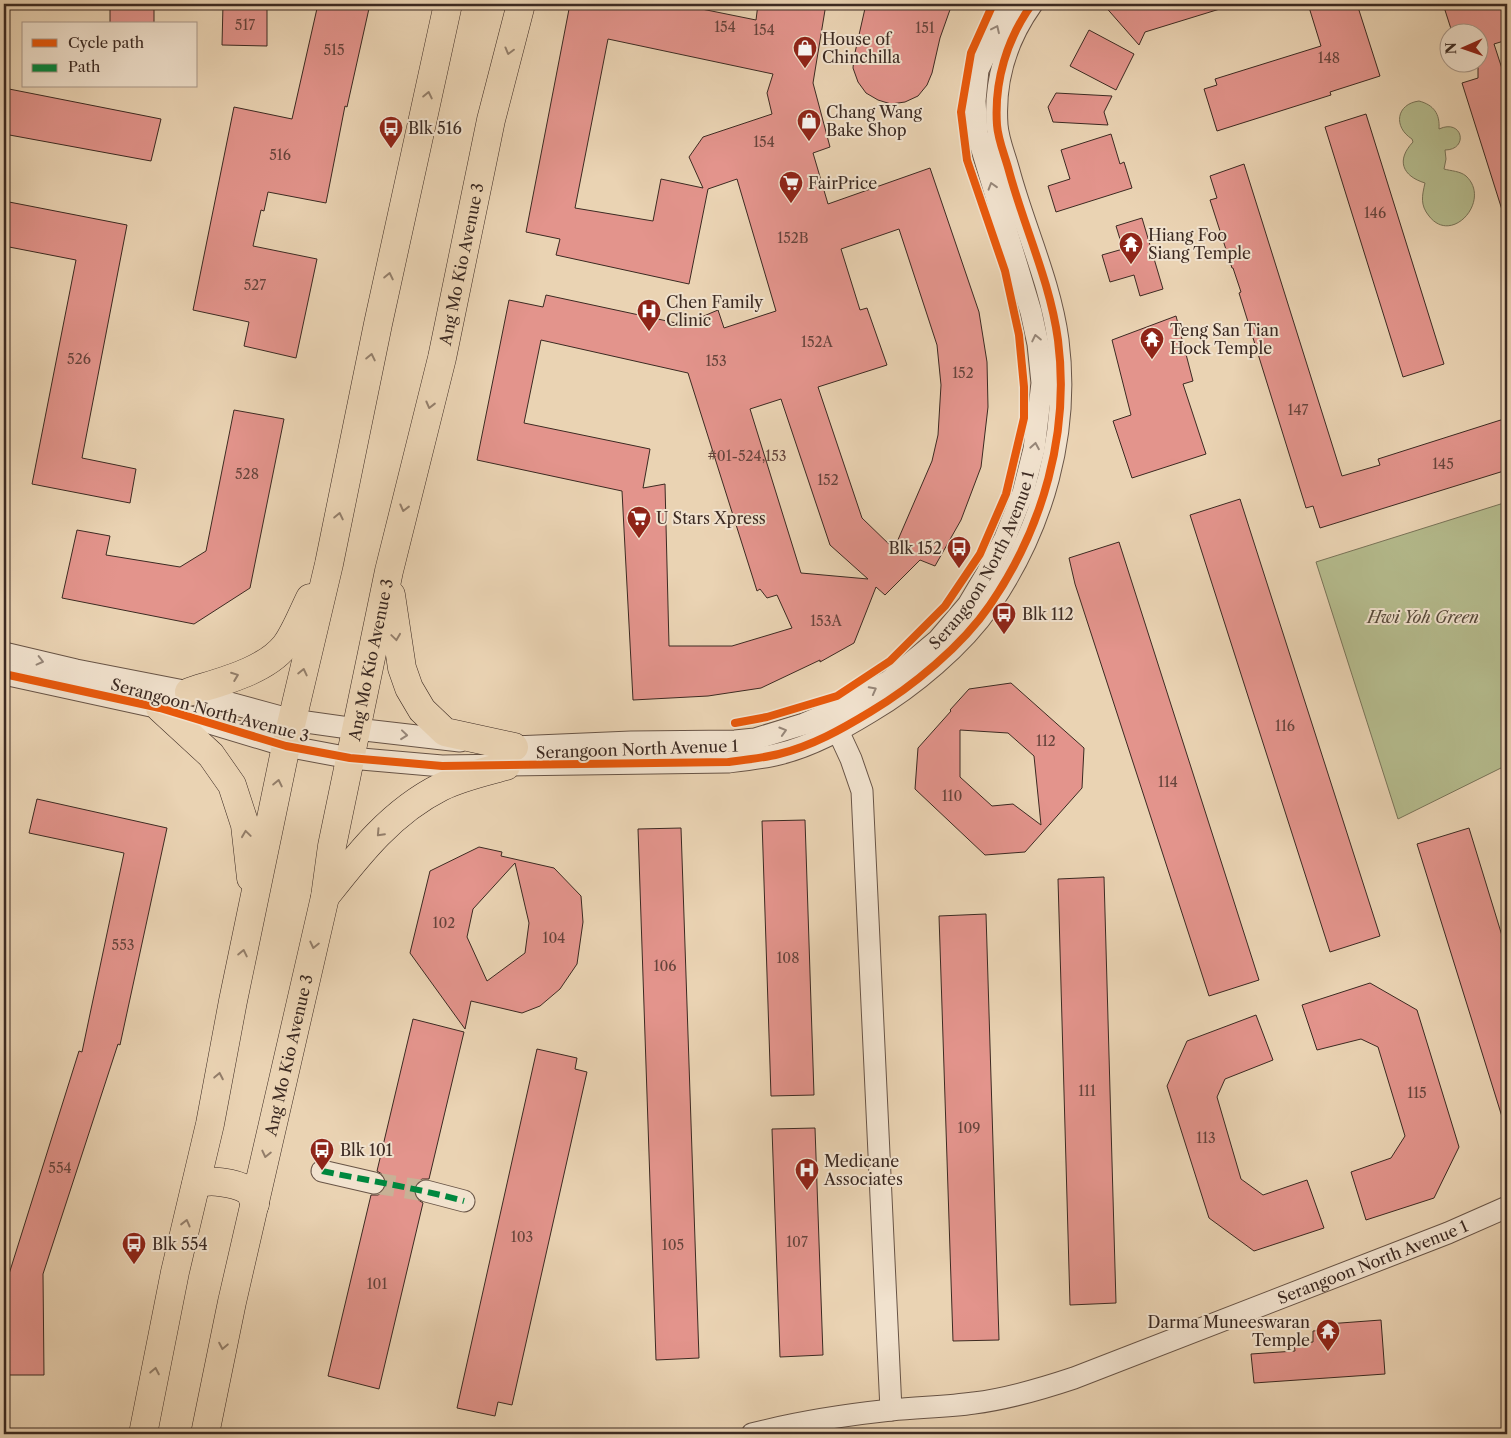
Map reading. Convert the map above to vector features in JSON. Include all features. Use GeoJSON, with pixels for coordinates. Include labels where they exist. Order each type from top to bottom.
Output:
{"type":"FeatureCollection","features":[{"type":"Feature","properties":{"kind":"highway"},"geometry":{"type":"LineString","coordinates":[[143,1434],[171,1288],[210,1124],[286,746],[329,564],[380,314],[448,4]]}},
{"type":"Feature","properties":{"kind":"highway","name":"Ang Mo Kio Avenue 3"},"geometry":{"type":"LineString","coordinates":[[206,1434],[232,1302],[324,897],[332,846],[389,571],[442,358],[491,120],[521,4]]}},
{"type":"Feature","properties":{"kind":"highway"},"geometry":{"type":"LineString","coordinates":[[189,692],[257,667],[265,663],[285,646],[329,564]]}},
{"type":"Feature","properties":{"kind":"highway"},"geometry":{"type":"LineString","coordinates":[[389,571],[392,605],[402,668],[409,688],[422,710],[444,732],[510,757]]}},
{"type":"Feature","properties":{"kind":"highway"},"geometry":{"type":"LineString","coordinates":[[160,708],[211,755],[232,785],[245,826],[254,899]]}},
{"type":"Feature","properties":{"kind":"highway"},"geometry":{"type":"LineString","coordinates":[[324,897],[383,829],[416,801],[442,787],[510,757]]}},
{"type":"Feature","properties":{"kind":"highway"},"geometry":{"type":"LineString","coordinates":[[196,1185],[207,1181],[240,1187],[248,1191],[255,1204]]}},
{"type":"Feature","properties":{"kind":"street","name":"Serangoon North Avenue 1"},"geometry":{"type":"LineString","coordinates":[[350,758],[442,766],[632,742],[755,739],[804,724],[834,722],[899,694],[952,649],[989,607],[1017,563],[1044,498],[1054,458],[1060,422],[1052,383],[1038,344],[1026,295],[977,133],[975,101],[978,70],[1009,4]]}},
{"type":"Feature","properties":{"kind":"street","name":"Serangoon North Avenue 1"},"geometry":{"type":"LineString","coordinates":[[1032,4],[1016,31],[1004,59],[998,93],[997,127],[1011,178],[1048,290],[1058,339],[1052,383]]}},
{"type":"Feature","properties":{"kind":"street"},"geometry":{"type":"LineString","coordinates":[[1026,295],[1048,290]]}},
{"type":"Feature","properties":{"kind":"street","name":"Serangoon North Avenue 3"},"geometry":{"type":"LineString","coordinates":[[4,653],[76,670],[189,692],[292,720],[356,729]]}},
{"type":"Feature","properties":{"kind":"street","name":"Serangoon North Avenue 3"},"geometry":{"type":"LineString","coordinates":[[4,674],[160,708],[286,746],[350,758]]}},
{"type":"Feature","properties":{"kind":"street"},"geometry":{"type":"LineString","coordinates":[[834,722],[851,758],[862,791],[891,1410]]}},
{"type":"Feature","properties":{"kind":"street","name":"Serangoon North Avenue 1"},"geometry":{"type":"LineString","coordinates":[[356,729],[510,757]]}},
{"type":"Feature","properties":{"kind":"street"},"geometry":{"type":"LineString","coordinates":[[322,1171],[374,1182]]}},
{"type":"Feature","properties":{"kind":"street"},"geometry":{"type":"LineString","coordinates":[[426,1191],[464,1201]]}},
{"type":"Feature","properties":{"kind":"street","name":"Serangoon North Avenue 1"},"geometry":{"type":"LineString","coordinates":[[752,1434],[801,1422],[891,1410],[974,1404],[1039,1390],[1448,1233],[1507,1207]]}},
{"type":"Feature","properties":{"kind":"green space"},"geometry":{"type":"Polygon","coordinates":[[[1419,101],[1429,105],[1435,111],[1439,129],[1447,127],[1458,131],[1460,140],[1458,145],[1453,149],[1445,150],[1444,169],[1464,174],[1473,186],[1474,197],[1472,207],[1458,223],[1448,226],[1438,224],[1429,216],[1422,200],[1425,183],[1411,176],[1404,167],[1404,155],[1413,142],[1402,128],[1400,117],[1406,107],[1411,103],[1419,101]]]}},
{"type":"Feature","properties":{"kind":"green space","name":"Hwi Yoh Green"},"geometry":{"type":"Polygon","coordinates":[[[1507,502],[1507,765],[1398,819],[1316,562],[1507,502]]]}},
{"type":"Feature","properties":{"kind":"building"},"geometry":{"type":"Polygon","coordinates":[[[110,4],[154,4],[154,22],[110,22],[110,4]]]}},
{"type":"Feature","properties":{"kind":"building"},"geometry":{"type":"Polygon","coordinates":[[[223,4],[267,4],[267,46],[222,45],[223,4]]]}},
{"type":"Feature","properties":{"kind":"building"},"geometry":{"type":"Polygon","coordinates":[[[318,4],[370,4],[347,107],[345,106],[326,203],[268,192],[264,211],[261,210],[253,246],[317,259],[296,358],[244,346],[249,322],[193,310],[234,107],[292,119],[318,4]]]}},
{"type":"Feature","properties":{"kind":"building"},"geometry":{"type":"Polygon","coordinates":[[[570,4],[677,4],[756,20],[758,4],[826,4],[813,83],[830,147],[813,153],[828,204],[930,168],[979,312],[987,362],[988,407],[981,467],[961,520],[935,566],[920,560],[885,595],[876,587],[854,643],[820,662],[820,660],[761,688],[708,696],[633,700],[622,491],[477,460],[509,300],[543,307],[546,295],[681,324],[680,326],[718,310],[724,328],[776,311],[737,179],[708,189],[689,284],[556,255],[560,239],[526,232],[570,4]],[[608,39],[575,208],[653,221],[661,179],[703,188],[689,157],[703,137],[772,114],[767,93],[773,74],[608,39]],[[899,229],[841,249],[860,310],[867,308],[887,365],[818,387],[862,518],[894,549],[932,461],[938,435],[941,385],[937,345],[899,229]],[[541,340],[524,423],[650,449],[643,488],[665,484],[669,646],[732,646],[792,628],[777,595],[767,598],[760,589],[757,591],[688,373],[541,340]],[[781,399],[750,409],[801,573],[868,579],[830,545],[781,399]]]}},
{"type":"Feature","properties":{"kind":"building"},"geometry":{"type":"Polygon","coordinates":[[[866,4],[952,4],[940,38],[932,73],[927,85],[918,96],[905,102],[891,104],[878,100],[866,93],[858,82],[853,68],[854,57],[866,4]]]}},
{"type":"Feature","properties":{"kind":"building"},"geometry":{"type":"Polygon","coordinates":[[[1103,4],[1222,4],[1223,8],[1145,32],[1139,45],[1103,4]]]}},
{"type":"Feature","properties":{"kind":"building"},"geometry":{"type":"Polygon","coordinates":[[[1308,4],[1357,4],[1380,76],[1330,92],[1331,95],[1217,131],[1204,89],[1217,85],[1215,79],[1321,46],[1308,4]]]}},
{"type":"Feature","properties":{"kind":"building"},"geometry":{"type":"Polygon","coordinates":[[[1443,4],[1507,4],[1507,40],[1494,44],[1507,84],[1507,212],[1503,213],[1462,83],[1478,78],[1478,72],[1488,72],[1488,22],[1449,22],[1443,4]]]}},
{"type":"Feature","properties":{"kind":"building"},"geometry":{"type":"Polygon","coordinates":[[[1089,30],[1134,54],[1116,90],[1070,66],[1089,30]]]}},
{"type":"Feature","properties":{"kind":"building"},"geometry":{"type":"Polygon","coordinates":[[[4,88],[161,119],[151,161],[4,134],[4,88]]]}},
{"type":"Feature","properties":{"kind":"building"},"geometry":{"type":"Polygon","coordinates":[[[1056,93],[1112,96],[1104,112],[1108,125],[1053,122],[1048,107],[1056,93]]]}},
{"type":"Feature","properties":{"kind":"building"},"geometry":{"type":"Polygon","coordinates":[[[1366,114],[1444,364],[1403,377],[1325,127],[1366,114]]]}},
{"type":"Feature","properties":{"kind":"building"},"geometry":{"type":"Polygon","coordinates":[[[1111,134],[1120,164],[1124,162],[1132,188],[1056,212],[1048,186],[1070,179],[1061,150],[1111,134]]]}},
{"type":"Feature","properties":{"kind":"building"},"geometry":{"type":"Polygon","coordinates":[[[1244,164],[1342,476],[1380,465],[1378,459],[1507,418],[1507,470],[1320,528],[1313,506],[1306,508],[1239,293],[1241,292],[1210,200],[1217,198],[1210,176],[1244,164]]]}},
{"type":"Feature","properties":{"kind":"building"},"geometry":{"type":"Polygon","coordinates":[[[4,201],[127,225],[82,458],[136,469],[130,503],[32,484],[76,260],[4,246],[4,201]]]}},
{"type":"Feature","properties":{"kind":"building","name":"Hiang Foo Siang Temple"},"geometry":{"type":"Polygon","coordinates":[[[1142,218],[1163,289],[1140,296],[1134,275],[1110,282],[1102,255],[1123,249],[1116,226],[1142,218]]]}},
{"type":"Feature","properties":{"kind":"building"},"geometry":{"type":"Polygon","coordinates":[[[1176,316],[1193,381],[1183,384],[1206,454],[1132,478],[1113,421],[1131,415],[1112,340],[1176,316]]]}},
{"type":"Feature","properties":{"kind":"building"},"geometry":{"type":"Polygon","coordinates":[[[234,410],[284,419],[250,588],[194,624],[62,598],[77,530],[110,536],[106,555],[180,567],[206,551],[234,410]]]}},
{"type":"Feature","properties":{"kind":"building"},"geometry":{"type":"Polygon","coordinates":[[[1240,499],[1380,936],[1330,952],[1190,515],[1240,499]]]}},
{"type":"Feature","properties":{"kind":"building"},"geometry":{"type":"Polygon","coordinates":[[[1119,542],[1259,980],[1209,996],[1075,584],[1069,558],[1119,542]]]}},
{"type":"Feature","properties":{"kind":"building"},"geometry":{"type":"Polygon","coordinates":[[[1011,683],[1084,748],[1082,788],[1025,852],[985,855],[915,789],[918,748],[969,689],[1011,683]],[[960,730],[960,777],[992,806],[1013,804],[1041,825],[1034,756],[1008,733],[960,730]]]}},
{"type":"Feature","properties":{"kind":"building"},"geometry":{"type":"Polygon","coordinates":[[[37,799],[167,828],[120,1045],[118,1044],[43,1274],[44,1375],[8,1375],[9,1274],[79,1051],[82,1052],[124,853],[29,833],[37,799]]]}},
{"type":"Feature","properties":{"kind":"building"},"geometry":{"type":"Polygon","coordinates":[[[805,820],[814,1095],[771,1096],[762,821],[805,820]]]}},
{"type":"Feature","properties":{"kind":"building"},"geometry":{"type":"Polygon","coordinates":[[[681,828],[699,1358],[656,1360],[638,829],[681,828]]]}},
{"type":"Feature","properties":{"kind":"building"},"geometry":{"type":"Polygon","coordinates":[[[1469,828],[1507,952],[1507,1119],[1503,1120],[1417,844],[1469,828]]]}},
{"type":"Feature","properties":{"kind":"building"},"geometry":{"type":"Polygon","coordinates":[[[479,847],[502,852],[501,856],[554,868],[581,896],[583,922],[577,964],[560,989],[540,1006],[522,1013],[471,1001],[465,1029],[410,953],[430,871],[479,847]],[[515,863],[473,909],[467,937],[487,981],[525,953],[529,923],[515,863]]]}},
{"type":"Feature","properties":{"kind":"building"},"geometry":{"type":"Polygon","coordinates":[[[1104,877],[1116,1303],[1070,1305],[1058,879],[1104,877]]]}},
{"type":"Feature","properties":{"kind":"building"},"geometry":{"type":"Polygon","coordinates":[[[986,914],[999,1340],[953,1341],[939,916],[986,914]]]}},
{"type":"Feature","properties":{"kind":"building"},"geometry":{"type":"Polygon","coordinates":[[[1370,983],[1417,1010],[1459,1147],[1434,1198],[1366,1220],[1351,1172],[1391,1158],[1405,1136],[1378,1047],[1361,1039],[1317,1050],[1302,1005],[1370,983]]]}},
{"type":"Feature","properties":{"kind":"building"},"geometry":{"type":"Polygon","coordinates":[[[1256,1015],[1273,1060],[1225,1079],[1217,1097],[1241,1179],[1263,1195],[1307,1180],[1324,1228],[1254,1251],[1209,1218],[1167,1086],[1187,1041],[1256,1015]]]}},
{"type":"Feature","properties":{"kind":"building"},"geometry":{"type":"Polygon","coordinates":[[[413,1019],[464,1032],[429,1179],[422,1179],[414,1188],[414,1195],[423,1203],[379,1389],[328,1376],[371,1195],[378,1195],[383,1192],[386,1186],[386,1179],[377,1171],[413,1019]]]}},
{"type":"Feature","properties":{"kind":"building"},"geometry":{"type":"Polygon","coordinates":[[[537,1049],[577,1058],[575,1069],[587,1072],[512,1405],[498,1402],[495,1416],[457,1408],[537,1049]]]}},
{"type":"Feature","properties":{"kind":"building"},"geometry":{"type":"Polygon","coordinates":[[[815,1128],[823,1355],[780,1357],[772,1129],[815,1128]]]}},
{"type":"Feature","properties":{"kind":"building","name":"Darma Muneeswaran Temple"},"geometry":{"type":"Polygon","coordinates":[[[1381,1320],[1385,1374],[1254,1383],[1251,1354],[1295,1351],[1294,1343],[1313,1342],[1313,1331],[1328,1330],[1327,1324],[1381,1320]]]}},
{"type":"Feature","properties":{"kind":"tunnel"},"geometry":{"type":"LineString","coordinates":[[374,1183],[426,1191]]}},
{"type":"Feature","properties":{"kind":"marked path"},"geometry":{"type":"LineString","coordinates":[[322,1171],[411,1188],[464,1201]]}},
{"type":"Feature","properties":{"kind":"cycle path"},"geometry":{"type":"LineString","coordinates":[[735,723],[767,717],[837,696],[890,661],[945,606],[980,554],[1006,494],[1024,418],[1024,387],[1019,335],[1005,271],[967,160],[961,112],[971,53],[993,4]]}},
{"type":"Feature","properties":{"kind":"cycle path"},"geometry":{"type":"LineString","coordinates":[[4,674],[160,708],[286,746],[350,758],[442,766],[728,762],[754,759],[791,751],[815,742],[849,725],[886,702],[919,678],[951,650],[979,620],[990,605],[1009,575],[1025,544],[1038,512],[1056,444],[1060,410],[1061,375],[1054,318],[1043,275],[1002,148],[997,125],[998,92],[1004,61],[1016,31],[1032,4]]}},
{"type":"Feature","properties":{"kind":"place","name":"House of Chinchilla"},"geometry":{"type":"Point","coordinates":[805,69]}},
{"type":"Feature","properties":{"kind":"place","name":"Chang Wang Bake Shop"},"geometry":{"type":"Point","coordinates":[809,142]}},
{"type":"Feature","properties":{"kind":"place","name":"Blk 516"},"geometry":{"type":"Point","coordinates":[391,149]}},
{"type":"Feature","properties":{"kind":"place","name":"FairPrice"},"geometry":{"type":"Point","coordinates":[791,204]}},
{"type":"Feature","properties":{"kind":"place","name":"Hiang Foo Siang Temple"},"geometry":{"type":"Point","coordinates":[1131,265]}},
{"type":"Feature","properties":{"kind":"place","name":"Chen Family Clinic"},"geometry":{"type":"Point","coordinates":[649,332]}},
{"type":"Feature","properties":{"kind":"place","name":"Teng San Tian Hock Temple"},"geometry":{"type":"Point","coordinates":[1152,360]}},
{"type":"Feature","properties":{"kind":"place","name":"U Stars Xpress"},"geometry":{"type":"Point","coordinates":[639,539]}},
{"type":"Feature","properties":{"kind":"place","name":"Blk 152"},"geometry":{"type":"Point","coordinates":[959,569]}},
{"type":"Feature","properties":{"kind":"place","name":"Blk 112"},"geometry":{"type":"Point","coordinates":[1004,635]}},
{"type":"Feature","properties":{"kind":"place","name":"Blk 101"},"geometry":{"type":"Point","coordinates":[322,1171]}},
{"type":"Feature","properties":{"kind":"place","name":"Medicane Associates"},"geometry":{"type":"Point","coordinates":[807,1191]}},
{"type":"Feature","properties":{"kind":"place","name":"Blk 554"},"geometry":{"type":"Point","coordinates":[134,1265]}},
{"type":"Feature","properties":{"kind":"place","name":"Darma Muneeswaran Temple"},"geometry":{"type":"Point","coordinates":[1328,1352]}}]}
